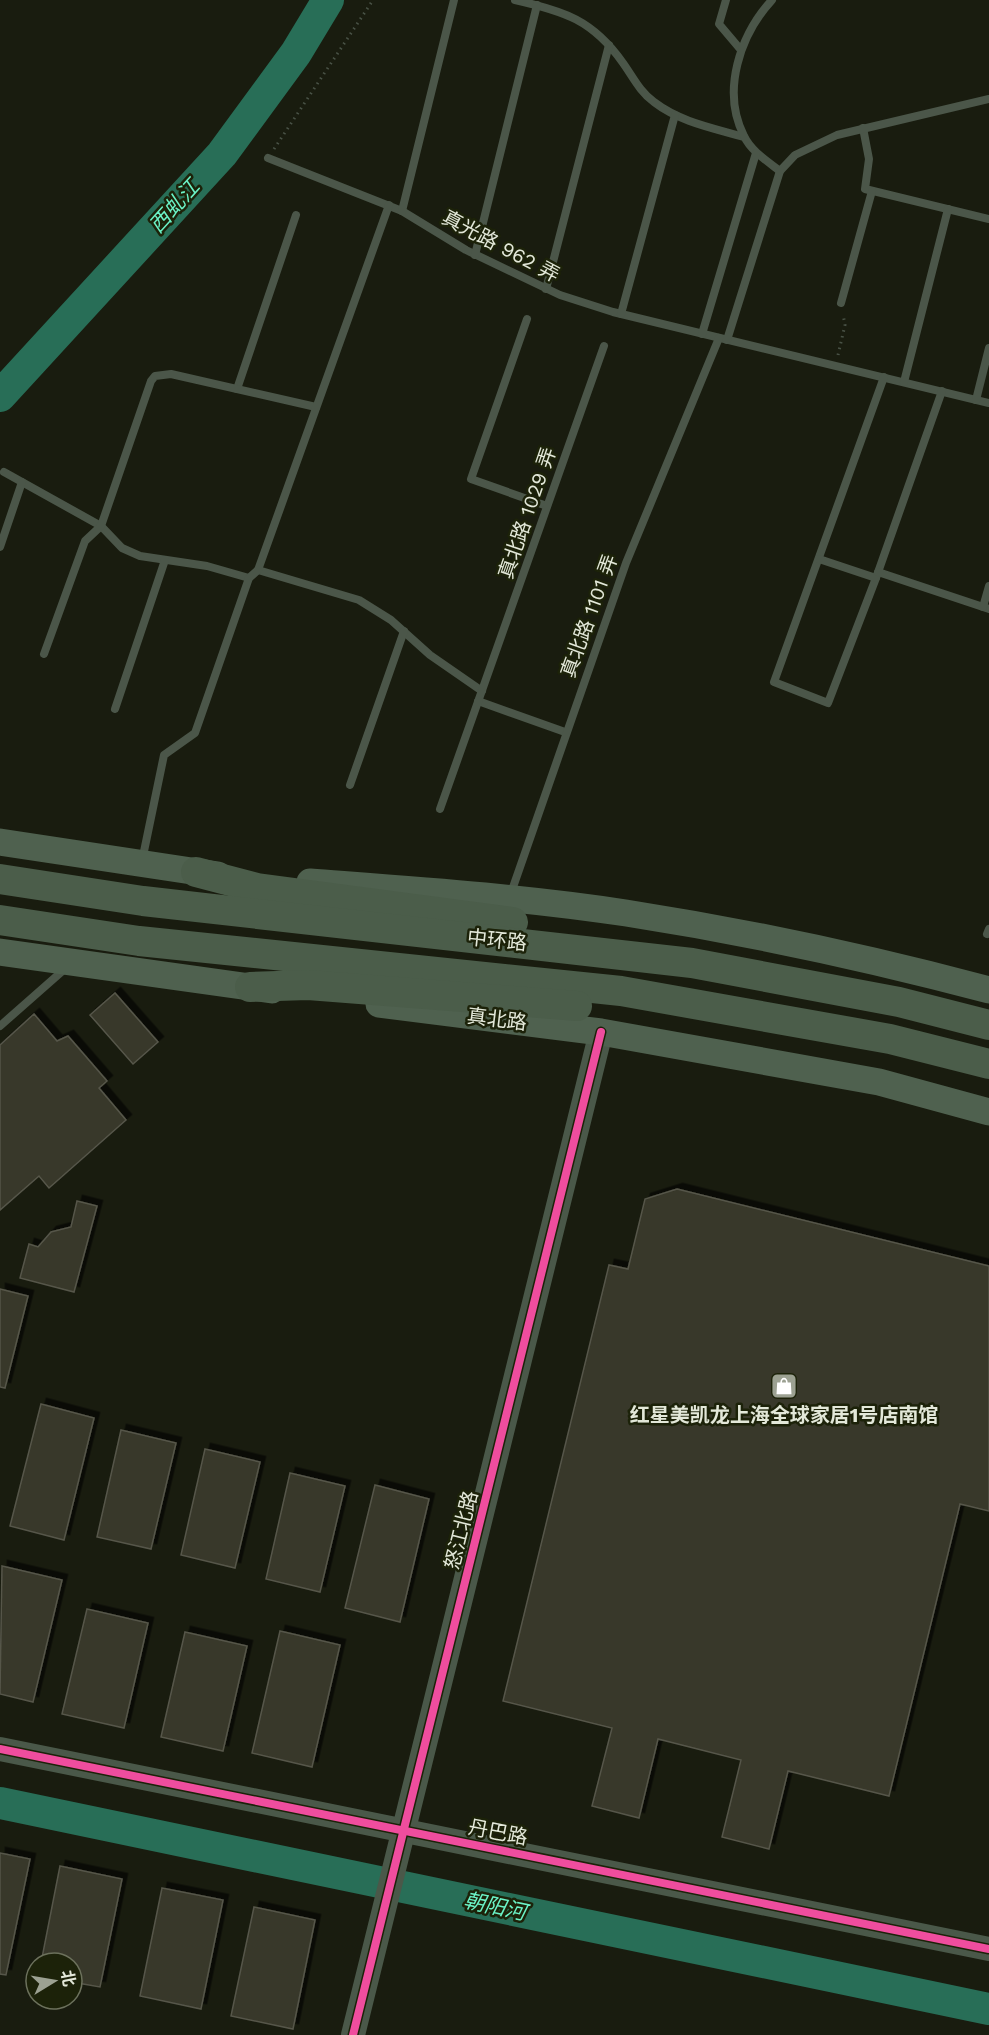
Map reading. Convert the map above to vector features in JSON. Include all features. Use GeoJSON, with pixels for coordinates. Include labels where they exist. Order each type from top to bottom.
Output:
{"type":"FeatureCollection","features":[{"type":"Feature","properties":{"kind":"highway"},"geometry":{"type":"LineString","coordinates":[[195,873],[257,888],[408,906],[546,928],[692,963]]}},
{"type":"Feature","properties":{"kind":"highway","name":"中环路"},"geometry":{"type":"LineString","coordinates":[[0,879],[143,901],[692,963],[899,1002],[989,1025]]}},
{"type":"Feature","properties":{"kind":"highway","name":"中环路"},"geometry":{"type":"LineString","coordinates":[[0,920],[139,941],[621,991],[890,1039],[989,1064]]}},
{"type":"Feature","properties":{"kind":"highway"},"geometry":{"type":"LineString","coordinates":[[250,987],[308,985],[550,1003],[781,1032],[890,1039]]}},
{"type":"Feature","properties":{"kind":"main road"},"geometry":{"type":"LineString","coordinates":[[0,842],[195,873],[509,900],[624,913],[766,938],[908,968],[989,990]]}},
{"type":"Feature","properties":{"kind":"main road","name":"真北路"},"geometry":{"type":"LineString","coordinates":[[0,952],[601,1032],[879,1082],[989,1112]]}},
{"type":"Feature","properties":{"kind":"street","name":"怒江北路"},"geometry":{"type":"LineString","coordinates":[[353,2035],[601,1032]]}},
{"type":"Feature","properties":{"kind":"street","name":"丹巴路"},"geometry":{"type":"LineString","coordinates":[[0,1749],[989,1949]]}},
{"type":"Feature","properties":{"kind":"lane"},"geometry":{"type":"LineString","coordinates":[[402,211],[454,0]]}},
{"type":"Feature","properties":{"kind":"lane"},"geometry":{"type":"LineString","coordinates":[[515,0],[527,1],[576,17],[609,45],[645,94],[675,115],[744,137]]}},
{"type":"Feature","properties":{"kind":"lane"},"geometry":{"type":"LineString","coordinates":[[726,0],[719,24],[741,50]]}},
{"type":"Feature","properties":{"kind":"lane"},"geometry":{"type":"LineString","coordinates":[[772,0],[750,28],[741,50],[735,76],[734,99],[744,137],[756,153],[780,171]]}},
{"type":"Feature","properties":{"kind":"lane"},"geometry":{"type":"LineString","coordinates":[[475,255],[537,5]]}},
{"type":"Feature","properties":{"kind":"lane"},"geometry":{"type":"LineString","coordinates":[[546,289],[609,45]]}},
{"type":"Feature","properties":{"kind":"lane"},"geometry":{"type":"LineString","coordinates":[[723,339],[780,171],[795,155],[837,135],[989,99]]}},
{"type":"Feature","properties":{"kind":"lane"},"geometry":{"type":"LineString","coordinates":[[621,314],[675,115]]}},
{"type":"Feature","properties":{"kind":"lane"},"geometry":{"type":"LineString","coordinates":[[863,128],[869,159],[865,189],[989,219]]}},
{"type":"Feature","properties":{"kind":"lane"},"geometry":{"type":"LineString","coordinates":[[702,334],[756,153]]}},
{"type":"Feature","properties":{"kind":"lane","name":"真光路 962 弄"},"geometry":{"type":"LineString","coordinates":[[268,158],[402,211],[475,255],[546,289],[621,314],[989,403]]}},
{"type":"Feature","properties":{"kind":"lane"},"geometry":{"type":"LineString","coordinates":[[841,303],[872,191]]}},
{"type":"Feature","properties":{"kind":"lane"},"geometry":{"type":"LineString","coordinates":[[141,864],[164,755],[195,733],[249,578],[258,570],[389,205]]}},
{"type":"Feature","properties":{"kind":"lane"},"geometry":{"type":"LineString","coordinates":[[903,382],[948,209]]}},
{"type":"Feature","properties":{"kind":"lane"},"geometry":{"type":"LineString","coordinates":[[237,389],[296,214]]}},
{"type":"Feature","properties":{"kind":"lane"},"geometry":{"type":"LineString","coordinates":[[527,319],[471,479],[547,506]]}},
{"type":"Feature","properties":{"kind":"lane","name":"真北路 1101 弄"},"geometry":{"type":"LineString","coordinates":[[509,900],[566,732],[643,519],[715,349],[723,339]]}},
{"type":"Feature","properties":{"kind":"lane","name":"真北路 1029 弄"},"geometry":{"type":"LineString","coordinates":[[440,809],[604,346]]}},
{"type":"Feature","properties":{"kind":"lane"},"geometry":{"type":"LineString","coordinates":[[976,400],[989,348]]}},
{"type":"Feature","properties":{"kind":"lane"},"geometry":{"type":"LineString","coordinates":[[44,654],[85,541],[101,526],[150,381],[155,376],[171,374],[316,407]]}},
{"type":"Feature","properties":{"kind":"lane"},"geometry":{"type":"LineString","coordinates":[[884,377],[774,682],[828,703],[877,575],[942,391]]}},
{"type":"Feature","properties":{"kind":"lane"},"geometry":{"type":"LineString","coordinates":[[4,472],[101,526],[122,548],[140,556],[207,566],[249,578]]}},
{"type":"Feature","properties":{"kind":"lane"},"geometry":{"type":"LineString","coordinates":[[0,548],[22,482]]}},
{"type":"Feature","properties":{"kind":"lane"},"geometry":{"type":"LineString","coordinates":[[819,559],[986,608],[989,586]]}},
{"type":"Feature","properties":{"kind":"lane"},"geometry":{"type":"LineString","coordinates":[[115,709],[165,560]]}},
{"type":"Feature","properties":{"kind":"lane"},"geometry":{"type":"LineString","coordinates":[[258,570],[359,600],[404,631],[430,655],[482,691]]}},
{"type":"Feature","properties":{"kind":"lane"},"geometry":{"type":"LineString","coordinates":[[350,785],[404,631]]}},
{"type":"Feature","properties":{"kind":"lane"},"geometry":{"type":"LineString","coordinates":[[478,701],[566,732]]}},
{"type":"Feature","properties":{"kind":"lane"},"geometry":{"type":"LineString","coordinates":[[0,1026],[73,962]]}},
{"type":"Feature","properties":{"kind":"path"},"geometry":{"type":"LineString","coordinates":[[268,158],[373,0]]}},
{"type":"Feature","properties":{"kind":"path"},"geometry":{"type":"LineString","coordinates":[[835,366],[845,326],[841,303]]}},
{"type":"Feature","properties":{"kind":"building"},"geometry":{"type":"Polygon","coordinates":[[[115,993],[158,1042],[133,1064],[90,1015],[115,993]]]}},
{"type":"Feature","properties":{"kind":"building"},"geometry":{"type":"Polygon","coordinates":[[[34,1014],[57,1041],[68,1036],[107,1081],[99,1088],[126,1120],[49,1188],[39,1176],[0,1210],[0,1045],[34,1014]]]}},
{"type":"Feature","properties":{"kind":"building","name":"红星美凯龙上海全球家居1号店南馆"},"geometry":{"type":"Polygon","coordinates":[[[677,1189],[989,1266],[989,1511],[960,1504],[889,1796],[788,1771],[769,1849],[722,1837],[741,1760],[658,1739],[639,1818],[592,1806],[612,1728],[503,1701],[609,1265],[628,1269],[645,1199],[677,1189]]]}},
{"type":"Feature","properties":{"kind":"building"},"geometry":{"type":"Polygon","coordinates":[[[77,1201],[97,1206],[74,1292],[20,1278],[29,1244],[38,1247],[51,1232],[71,1227],[77,1201]]]}},
{"type":"Feature","properties":{"kind":"building"},"geometry":{"type":"Polygon","coordinates":[[[0,1289],[28,1296],[5,1388],[0,1387],[0,1289]]]}},
{"type":"Feature","properties":{"kind":"building"},"geometry":{"type":"Polygon","coordinates":[[[41,1404],[94,1418],[64,1540],[10,1526],[41,1404]]]}},
{"type":"Feature","properties":{"kind":"building"},"geometry":{"type":"Polygon","coordinates":[[[121,1430],[176,1443],[151,1549],[97,1537],[121,1430]]]}},
{"type":"Feature","properties":{"kind":"building"},"geometry":{"type":"Polygon","coordinates":[[[205,1449],[260,1462],[235,1568],[181,1555],[205,1449]]]}},
{"type":"Feature","properties":{"kind":"building"},"geometry":{"type":"Polygon","coordinates":[[[290,1473],[345,1486],[320,1592],[266,1579],[290,1473]]]}},
{"type":"Feature","properties":{"kind":"building"},"geometry":{"type":"Polygon","coordinates":[[[375,1485],[429,1499],[400,1622],[345,1608],[375,1485]]]}},
{"type":"Feature","properties":{"kind":"building"},"geometry":{"type":"Polygon","coordinates":[[[2,1566],[62,1580],[33,1702],[0,1694],[2,1566]]]}},
{"type":"Feature","properties":{"kind":"building"},"geometry":{"type":"Polygon","coordinates":[[[87,1609],[148,1623],[124,1728],[62,1714],[87,1609]]]}},
{"type":"Feature","properties":{"kind":"building"},"geometry":{"type":"Polygon","coordinates":[[[280,1631],[340,1645],[312,1767],[252,1753],[280,1631]]]}},
{"type":"Feature","properties":{"kind":"building"},"geometry":{"type":"Polygon","coordinates":[[[185,1632],[247,1646],[223,1751],[161,1737],[185,1632]]]}},
{"type":"Feature","properties":{"kind":"building"},"geometry":{"type":"Polygon","coordinates":[[[0,1853],[30,1859],[6,1975],[0,1974],[0,1853]]]}},
{"type":"Feature","properties":{"kind":"building"},"geometry":{"type":"Polygon","coordinates":[[[60,1866],[122,1879],[100,1987],[84,1984],[84,1951],[43,1951],[60,1866]]]}},
{"type":"Feature","properties":{"kind":"building"},"geometry":{"type":"Polygon","coordinates":[[[162,1888],[223,1900],[201,2009],[140,1996],[162,1888]]]}},
{"type":"Feature","properties":{"kind":"building"},"geometry":{"type":"Polygon","coordinates":[[[254,1907],[315,1920],[293,2029],[231,2016],[254,1907]]]}},
{"type":"Feature","properties":{"kind":"waterway","name":"西虬江"},"geometry":{"type":"LineString","coordinates":[[0,396],[222,154],[296,53],[328,0]]}},
{"type":"Feature","properties":{"kind":"waterway","name":"朝阳河"},"geometry":{"type":"LineString","coordinates":[[0,1803],[989,2009]]}},
{"type":"Feature","properties":{"kind":"cycle path"},"geometry":{"type":"LineString","coordinates":[[353,2035],[601,1032]]}},
{"type":"Feature","properties":{"kind":"cycle path"},"geometry":{"type":"LineString","coordinates":[[0,1749],[989,1949]]}},
{"type":"Feature","properties":{"kind":"place","name":"红星美凯龙上海全球家居1号店南馆"},"geometry":{"type":"Point","coordinates":[784,1386]}}]}
